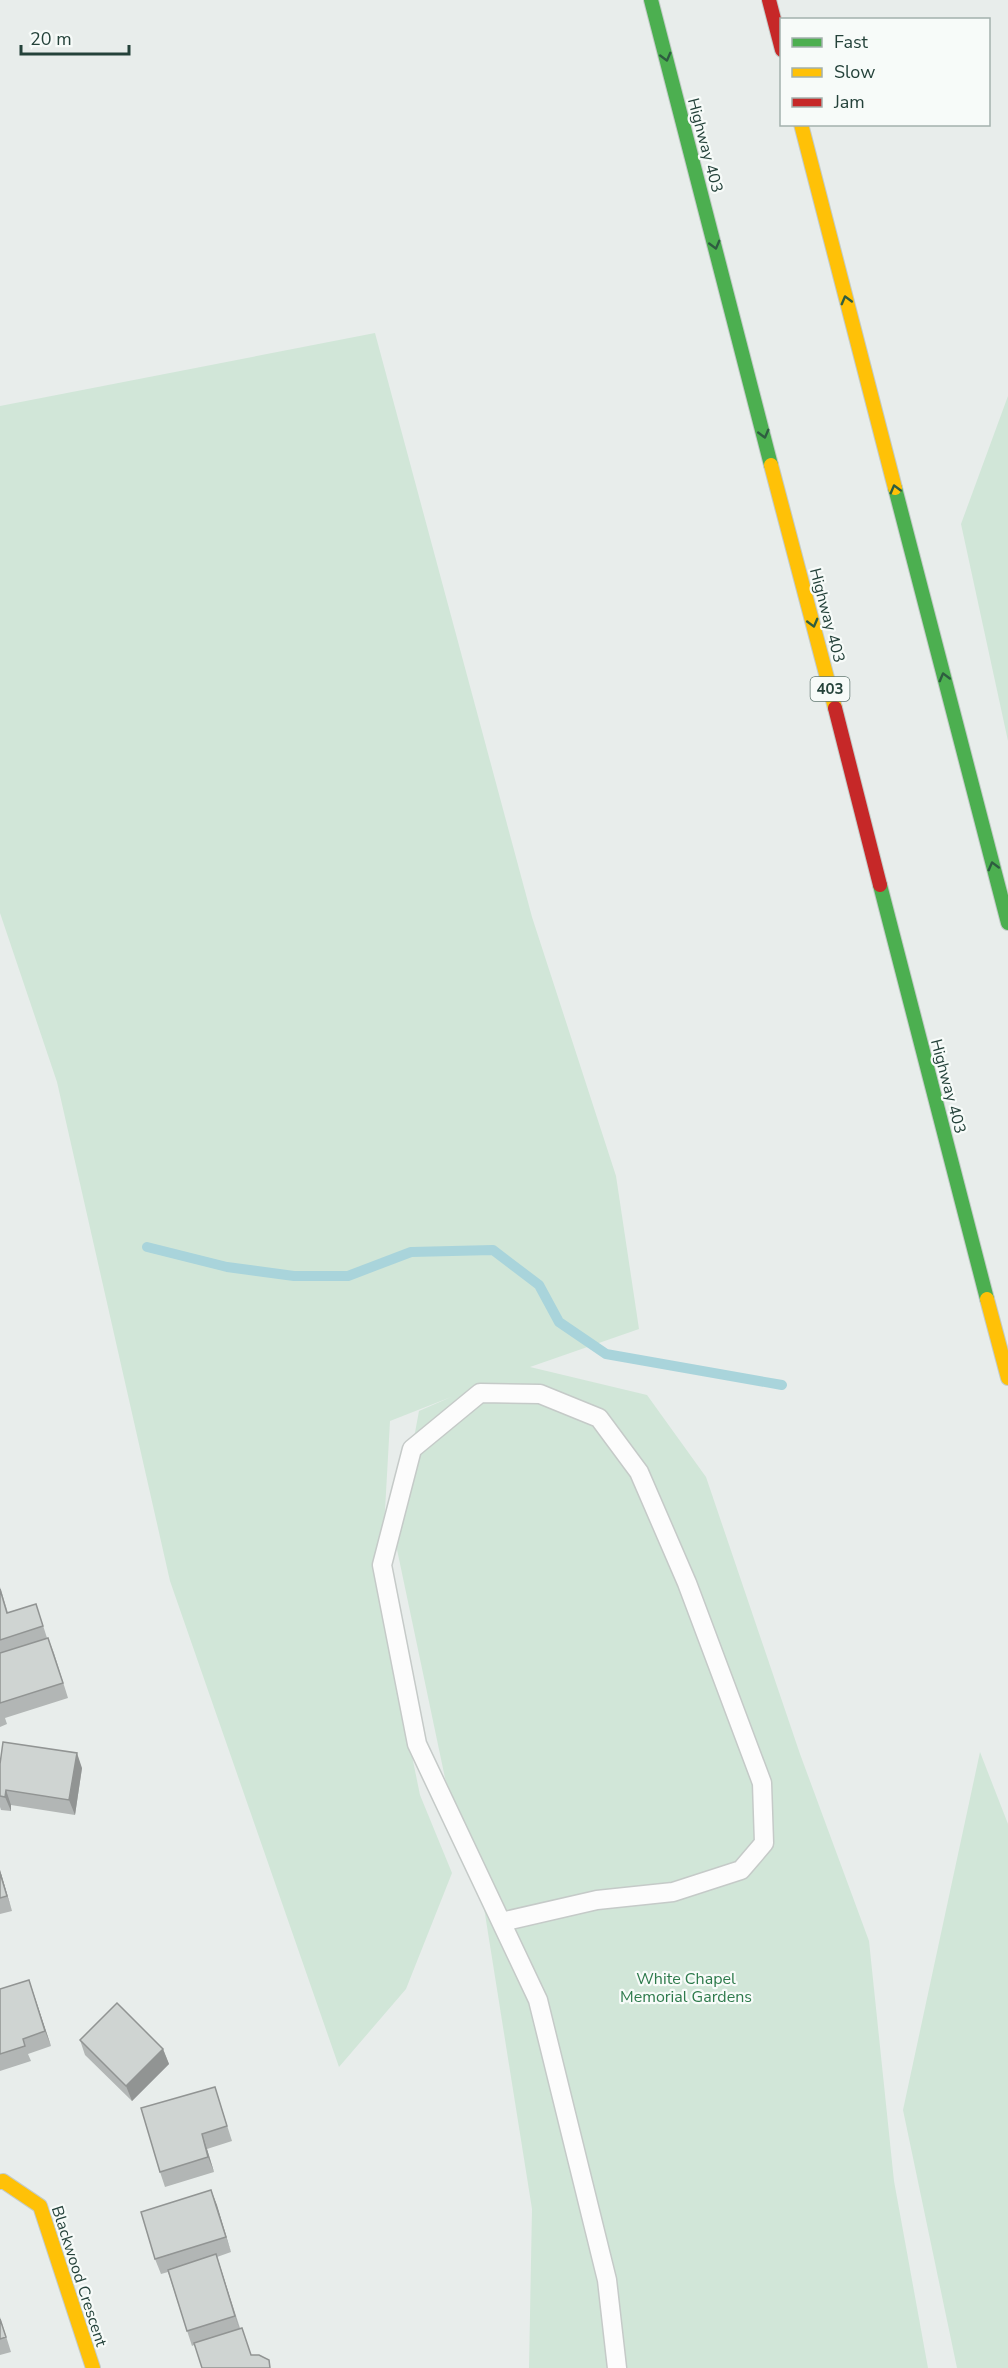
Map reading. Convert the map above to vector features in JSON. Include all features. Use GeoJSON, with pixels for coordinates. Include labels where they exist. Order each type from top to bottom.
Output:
{"type":"FeatureCollection","features":[{"type":"Feature","properties":{"kind":"main road","name":"Highway 403"},"geometry":{"type":"LineString","coordinates":[[651,0],[1008,1378]]}},
{"type":"Feature","properties":{"kind":"main road"},"geometry":{"type":"LineString","coordinates":[[769,0],[780,42]]}},
{"type":"Feature","properties":{"kind":"main road"},"geometry":{"type":"LineString","coordinates":[[802,126],[1008,923]]}},
{"type":"Feature","properties":{"kind":"main road","name":"Blackwood Crescent"},"geometry":{"type":"LineString","coordinates":[[0,2182],[3,2181],[40,2206],[93,2368]]}},
{"type":"Feature","properties":{"kind":"lane"},"geometry":{"type":"LineString","coordinates":[[501,1923],[597,1900],[673,1892],[741,1870],[764,1843],[762,1783],[687,1583],[639,1472],[599,1418],[540,1394],[480,1393],[412,1449],[382,1565],[417,1744],[501,1923],[538,2000],[607,2280],[617,2368]]}},
{"type":"Feature","properties":{"kind":"green space","name":"White Chapel Memorial Gardens"},"geometry":{"type":"Polygon","coordinates":[[[375,333],[532,917],[616,1176],[639,1329],[530,1367],[647,1395],[706,1477],[800,1754],[869,1941],[894,2181],[928,2368],[529,2368],[532,2209],[478,1870],[445,1778],[395,1540],[419,1411],[451,1397],[390,1421],[380,1600],[420,1795],[452,1873],[406,1989],[339,2067],[170,1581],[57,1082],[0,913],[0,406],[375,333]]]}},
{"type":"Feature","properties":{"kind":"green space"},"geometry":{"type":"Polygon","coordinates":[[[1008,396],[1008,741],[961,524],[1008,396]]]}},
{"type":"Feature","properties":{"kind":"green space"},"geometry":{"type":"Polygon","coordinates":[[[980,1752],[1008,1824],[1008,2368],[957,2368],[903,2110],[980,1752]]]}},
{"type":"Feature","properties":{"kind":"building"},"geometry":{"type":"Polygon","coordinates":[[[0,1589],[7,1613],[36,1604],[43,1626],[0,1640],[0,1589]]]}},
{"type":"Feature","properties":{"kind":"building"},"geometry":{"type":"Polygon","coordinates":[[[48,1638],[63,1683],[0,1703],[0,1653],[48,1638]]]}},
{"type":"Feature","properties":{"kind":"building"},"geometry":{"type":"Polygon","coordinates":[[[3,1742],[77,1753],[69,1800],[6,1790],[5,1797],[0,1796],[3,1742]]]}},
{"type":"Feature","properties":{"kind":"building"},"geometry":{"type":"Polygon","coordinates":[[[0,1873],[7,1896],[0,1898],[0,1873]]]}},
{"type":"Feature","properties":{"kind":"building"},"geometry":{"type":"Polygon","coordinates":[[[29,1980],[45,2031],[23,2039],[25,2046],[0,2054],[0,1989],[29,1980]]]}},
{"type":"Feature","properties":{"kind":"building"},"geometry":{"type":"Polygon","coordinates":[[[117,2003],[163,2049],[126,2086],[80,2040],[117,2003]]]}},
{"type":"Feature","properties":{"kind":"building"},"geometry":{"type":"Polygon","coordinates":[[[215,2087],[227,2126],[202,2134],[208,2157],[160,2172],[141,2108],[215,2087]]]}},
{"type":"Feature","properties":{"kind":"building"},"geometry":{"type":"Polygon","coordinates":[[[211,2190],[226,2237],[155,2259],[141,2212],[211,2190]]]}},
{"type":"Feature","properties":{"kind":"building"},"geometry":{"type":"Polygon","coordinates":[[[216,2254],[235,2316],[187,2331],[168,2270],[216,2254]]]}},
{"type":"Feature","properties":{"kind":"building"},"geometry":{"type":"Polygon","coordinates":[[[0,2319],[6,2337],[0,2339],[0,2319]]]}},
{"type":"Feature","properties":{"kind":"building"},"geometry":{"type":"Polygon","coordinates":[[[242,2328],[251,2355],[259,2355],[269,2360],[270,2368],[202,2368],[194,2343],[242,2328]]]}},
{"type":"Feature","properties":{"kind":"waterway"},"geometry":{"type":"LineString","coordinates":[[147,1247],[227,1267],[294,1276],[348,1276],[411,1252],[493,1250],[539,1285],[559,1322],[606,1354],[782,1385]]}},
{"type":"Feature","properties":{"kind":"traffic: fast"},"geometry":{"type":"LineString","coordinates":[[651,0],[771,465]]}},
{"type":"Feature","properties":{"kind":"traffic: fast"},"geometry":{"type":"LineString","coordinates":[[895,488],[1008,923]]}},
{"type":"Feature","properties":{"kind":"traffic: fast"},"geometry":{"type":"LineString","coordinates":[[880,885],[987,1299]]}},
{"type":"Feature","properties":{"kind":"traffic: slow"},"geometry":{"type":"LineString","coordinates":[[802,126],[895,488]]}},
{"type":"Feature","properties":{"kind":"traffic: slow"},"geometry":{"type":"LineString","coordinates":[[771,465],[835,708]]}},
{"type":"Feature","properties":{"kind":"traffic: slow"},"geometry":{"type":"LineString","coordinates":[[987,1299],[1008,1378]]}},
{"type":"Feature","properties":{"kind":"traffic: slow"},"geometry":{"type":"LineString","coordinates":[[0,2182],[3,2181],[40,2206],[93,2368]]}},
{"type":"Feature","properties":{"kind":"traffic: jam"},"geometry":{"type":"LineString","coordinates":[[769,0],[780,42]]}},
{"type":"Feature","properties":{"kind":"traffic: jam"},"geometry":{"type":"LineString","coordinates":[[835,708],[880,885]]}}]}
